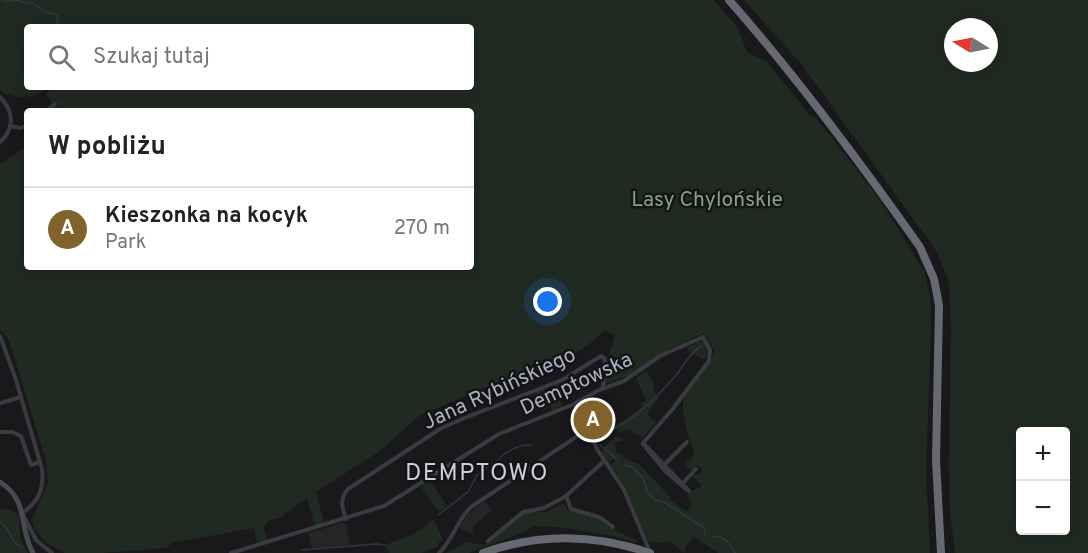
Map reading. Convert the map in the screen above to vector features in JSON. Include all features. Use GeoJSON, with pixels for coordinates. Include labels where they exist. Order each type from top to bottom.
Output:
{"type":"FeatureCollection","features":[{"type":"Feature","properties":{"kind":"highway"},"geometry":{"type":"LineString","coordinates":[[729,0],[744,13]]}},
{"type":"Feature","properties":{"kind":"highway"},"geometry":{"type":"LineString","coordinates":[[735,0],[824,111],[922,246],[936,270],[943,305],[941,461],[946,553]]}},
{"type":"Feature","properties":{"kind":"highway"},"geometry":{"type":"LineString","coordinates":[[922,246],[931,270],[939,305],[936,460],[941,553]]}},
{"type":"Feature","properties":{"kind":"highway"},"geometry":{"type":"LineString","coordinates":[[483,553],[519,542],[558,538],[596,540],[636,551]]}},
{"type":"Feature","properties":{"kind":"highway"},"geometry":{"type":"LineString","coordinates":[[499,553],[527,546],[564,543],[595,544],[650,553]]}},
{"type":"Feature","properties":{"kind":"street"},"geometry":{"type":"LineString","coordinates":[[0,97],[10,111],[10,126],[6,136],[0,142]]}},
{"type":"Feature","properties":{"kind":"street"},"geometry":{"type":"LineString","coordinates":[[50,108],[55,104]]}},
{"type":"Feature","properties":{"kind":"street"},"geometry":{"type":"LineString","coordinates":[[10,126],[24,126]]}},
{"type":"Feature","properties":{"kind":"street"},"geometry":{"type":"LineString","coordinates":[[0,336],[21,397],[43,478],[40,494],[33,505],[22,513]]}},
{"type":"Feature","properties":{"kind":"street","name":"Demptowska"},"geometry":{"type":"LineString","coordinates":[[231,553],[375,510],[397,500],[499,434],[624,381],[660,356],[703,337],[711,350],[709,361],[643,443]]}},
{"type":"Feature","properties":{"kind":"street","name":"Jana Rybińskiego"},"geometry":{"type":"LineString","coordinates":[[346,519],[341,502],[342,496],[348,489],[448,425],[562,380],[601,356],[605,359],[603,388]]}},
{"type":"Feature","properties":{"kind":"street"},"geometry":{"type":"LineString","coordinates":[[0,403],[21,397]]}},
{"type":"Feature","properties":{"kind":"street"},"geometry":{"type":"LineString","coordinates":[[576,403],[604,461],[624,490],[650,553]]}},
{"type":"Feature","properties":{"kind":"street"},"geometry":{"type":"LineString","coordinates":[[439,553],[461,518],[471,507],[588,429]]}},
{"type":"Feature","properties":{"kind":"street"},"geometry":{"type":"LineString","coordinates":[[0,432],[21,435],[31,465],[40,462]]}},
{"type":"Feature","properties":{"kind":"street"},"geometry":{"type":"LineString","coordinates":[[664,465],[687,442]]}},
{"type":"Feature","properties":{"kind":"street"},"geometry":{"type":"LineString","coordinates":[[643,443],[682,483],[687,490],[666,472],[643,443]]}},
{"type":"Feature","properties":{"kind":"street"},"geometry":{"type":"LineString","coordinates":[[488,541],[518,515],[525,511],[544,508],[566,496],[604,461]]}},
{"type":"Feature","properties":{"kind":"street"},"geometry":{"type":"LineString","coordinates":[[682,483],[696,469]]}},
{"type":"Feature","properties":{"kind":"street"},"geometry":{"type":"LineString","coordinates":[[0,482],[17,499],[31,532],[39,544],[52,553]]}},
{"type":"Feature","properties":{"kind":"street"},"geometry":{"type":"LineString","coordinates":[[566,496],[572,509],[599,517],[613,526]]}},
{"type":"Feature","properties":{"kind":"street"},"geometry":{"type":"LineString","coordinates":[[22,513],[26,537],[32,551]]}},
{"type":"Feature","properties":{"kind":"street"},"geometry":{"type":"LineString","coordinates":[[32,551],[34,545],[39,544]]}},
{"type":"Feature","properties":{"kind":"shaded area"},"geometry":{"type":"Polygon","coordinates":[[[485,501],[492,510],[472,527],[473,535],[459,528],[469,513],[485,501]]]}},
{"type":"Feature","properties":{"kind":"shaded area"},"geometry":{"type":"Polygon","coordinates":[[[345,522],[351,545],[312,549],[308,533],[345,522]]]}},
{"type":"Feature","properties":{"kind":"green space","name":"Lasy Chylońskie"},"geometry":{"type":"Polygon","coordinates":[[[0,0],[714,0],[737,27],[747,52],[766,61],[810,115],[816,118],[880,200],[924,271],[930,296],[931,327],[926,473],[930,553],[718,553],[694,537],[686,546],[685,553],[667,541],[662,543],[648,541],[626,489],[610,465],[615,462],[613,459],[609,462],[603,455],[602,449],[616,436],[624,440],[615,442],[616,452],[640,465],[671,498],[670,500],[686,511],[692,506],[687,494],[702,486],[692,476],[703,470],[697,465],[691,471],[685,464],[695,454],[686,426],[683,404],[686,392],[709,364],[714,350],[704,333],[668,350],[630,375],[605,384],[608,358],[615,335],[605,330],[561,363],[505,379],[419,416],[380,451],[316,492],[324,523],[315,526],[307,498],[281,517],[267,522],[264,528],[267,540],[257,543],[254,528],[172,543],[166,548],[102,553],[65,553],[45,542],[34,528],[32,519],[48,483],[46,460],[8,338],[0,330],[0,164],[24,148],[24,270],[474,270],[474,108],[54,108],[46,94],[49,90],[474,90],[474,24],[24,24],[24,90],[46,90],[32,96],[18,97],[0,90],[0,0]]]}},
{"type":"Feature","properties":{"kind":"green space"},"geometry":{"type":"Polygon","coordinates":[[[744,0],[1088,0],[1088,553],[955,553],[950,511],[949,466],[951,328],[949,283],[937,252],[802,65],[744,0]]]}},
{"type":"Feature","properties":{"kind":"green space"},"geometry":{"type":"Polygon","coordinates":[[[700,341],[705,343],[707,356],[703,359],[693,354],[692,357],[687,348],[700,341]]]}},
{"type":"Feature","properties":{"kind":"green space"},"geometry":{"type":"Polygon","coordinates":[[[646,371],[655,384],[653,391],[659,398],[647,414],[656,422],[642,438],[630,429],[620,432],[613,427],[627,419],[642,407],[640,403],[646,401],[636,378],[646,371]]]}},
{"type":"Feature","properties":{"kind":"green space"},"geometry":{"type":"Polygon","coordinates":[[[562,382],[568,392],[558,396],[554,385],[562,382]]]}},
{"type":"Feature","properties":{"kind":"green space"},"geometry":{"type":"Polygon","coordinates":[[[544,389],[548,400],[537,404],[533,393],[544,389]]]}},
{"type":"Feature","properties":{"kind":"green space"},"geometry":{"type":"Polygon","coordinates":[[[558,396],[562,406],[552,411],[548,400],[558,396]]]}},
{"type":"Feature","properties":{"kind":"green space"},"geometry":{"type":"Polygon","coordinates":[[[430,481],[447,506],[441,510],[437,509],[421,487],[430,481]]]}},
{"type":"Feature","properties":{"kind":"green space"},"geometry":{"type":"Polygon","coordinates":[[[564,503],[567,510],[595,517],[610,528],[640,542],[558,527],[534,526],[469,553],[446,553],[467,542],[484,545],[524,512],[546,512],[564,503]]]}},
{"type":"Feature","properties":{"kind":"green space"},"geometry":{"type":"Polygon","coordinates":[[[0,508],[11,510],[19,516],[20,537],[28,553],[0,553],[0,508]]]}},
{"type":"Feature","properties":{"kind":"green space"},"geometry":{"type":"Polygon","coordinates":[[[434,519],[443,540],[438,543],[439,546],[422,553],[389,553],[385,545],[414,534],[434,519]]]}},
{"type":"Feature","properties":{"kind":"waterway"},"geometry":{"type":"LineString","coordinates":[[2,0],[6,2],[17,0]]}},
{"type":"Feature","properties":{"kind":"waterway"},"geometry":{"type":"LineString","coordinates":[[18,0],[27,4],[31,2],[45,12],[58,15],[59,24]]}},
{"type":"Feature","properties":{"kind":"waterway"},"geometry":{"type":"LineString","coordinates":[[614,428],[648,404],[663,390],[691,355],[702,346]]}},
{"type":"Feature","properties":{"kind":"waterway"},"geometry":{"type":"LineString","coordinates":[[501,457],[515,448],[531,445]]}},
{"type":"Feature","properties":{"kind":"waterway"},"geometry":{"type":"LineString","coordinates":[[600,445],[617,459]]}},
{"type":"Feature","properties":{"kind":"waterway"},"geometry":{"type":"LineString","coordinates":[[438,515],[468,492],[477,475],[499,459]]}},
{"type":"Feature","properties":{"kind":"waterway"},"geometry":{"type":"LineString","coordinates":[[625,465],[632,467],[643,478],[648,494],[704,528],[705,534]]}},
{"type":"Feature","properties":{"kind":"waterway"},"geometry":{"type":"LineString","coordinates":[[0,522],[7,528],[15,542],[22,547]]}},
{"type":"Feature","properties":{"kind":"waterway"},"geometry":{"type":"LineString","coordinates":[[712,537],[723,538],[735,553]]}},
{"type":"Feature","properties":{"kind":"waterway"},"geometry":{"type":"LineString","coordinates":[[302,550],[385,545]]}},
{"type":"Feature","properties":{"kind":"place","name":"Kieszonka na kocyk"},"geometry":{"type":"Point","coordinates":[593,420]}},
{"type":"Feature","properties":{"kind":"district","name":"DEMPTOWO"},"geometry":{"type":"Point","coordinates":[477,472]}}]}
